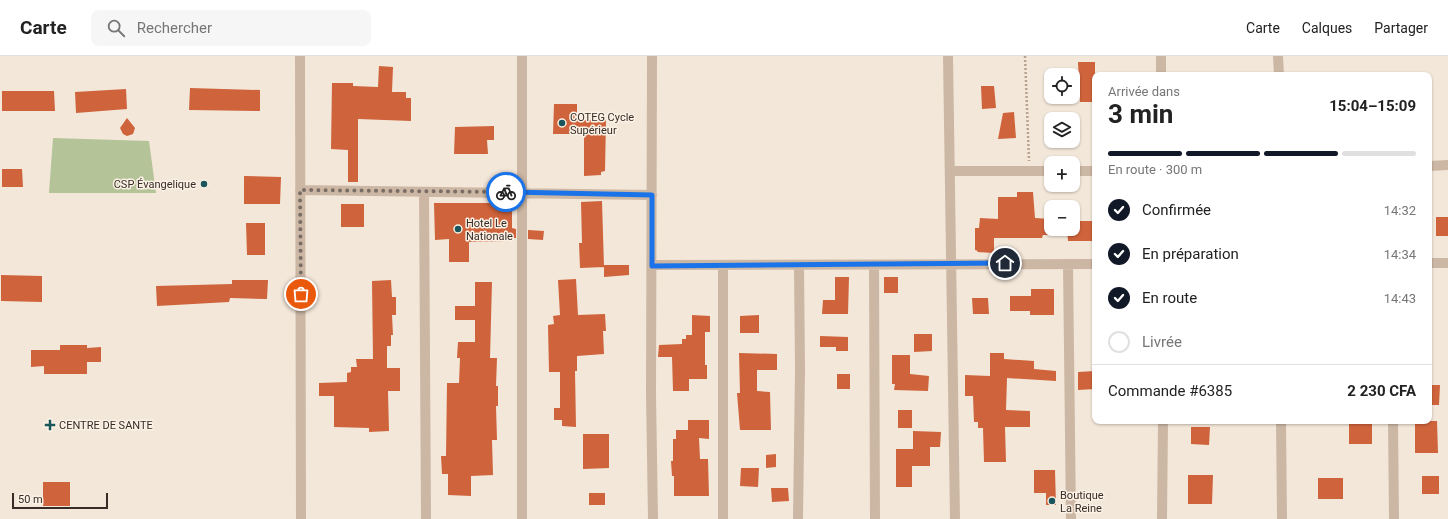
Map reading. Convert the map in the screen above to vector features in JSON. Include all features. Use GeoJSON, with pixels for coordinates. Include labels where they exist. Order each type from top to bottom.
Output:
{"type":"FeatureCollection","features":[{"type":"Feature","properties":{"kind":"street"},"geometry":{"type":"LineString","coordinates":[[300,56],[302,400],[301,519]]}},
{"type":"Feature","properties":{"kind":"street"},"geometry":{"type":"LineString","coordinates":[[522,56],[522,519]]}},
{"type":"Feature","properties":{"kind":"street"},"geometry":{"type":"LineString","coordinates":[[652,56],[653,519]]}},
{"type":"Feature","properties":{"kind":"street"},"geometry":{"type":"LineString","coordinates":[[948,56],[955,519]]}},
{"type":"Feature","properties":{"kind":"street"},"geometry":{"type":"LineString","coordinates":[[1161,56],[1161,72]]}},
{"type":"Feature","properties":{"kind":"street"},"geometry":{"type":"LineString","coordinates":[[1278,56],[1279,72]]}},
{"type":"Feature","properties":{"kind":"street"},"geometry":{"type":"LineString","coordinates":[[1432,166],[1448,165]]}},
{"type":"Feature","properties":{"kind":"street"},"geometry":{"type":"LineString","coordinates":[[950,171],[1044,171]]}},
{"type":"Feature","properties":{"kind":"street"},"geometry":{"type":"LineString","coordinates":[[1080,171],[1092,171]]}},
{"type":"Feature","properties":{"kind":"street"},"geometry":{"type":"LineString","coordinates":[[300,190],[652,195]]}},
{"type":"Feature","properties":{"kind":"street"},"geometry":{"type":"LineString","coordinates":[[424,192],[426,519]]}},
{"type":"Feature","properties":{"kind":"street"},"geometry":{"type":"LineString","coordinates":[[1432,263],[1448,263]]}},
{"type":"Feature","properties":{"kind":"street"},"geometry":{"type":"LineString","coordinates":[[1068,264],[1071,519]]}},
{"type":"Feature","properties":{"kind":"street"},"geometry":{"type":"LineString","coordinates":[[652,266],[1092,264]]}},
{"type":"Feature","properties":{"kind":"street"},"geometry":{"type":"LineString","coordinates":[[723,265],[723,519]]}},
{"type":"Feature","properties":{"kind":"street"},"geometry":{"type":"LineString","coordinates":[[798,265],[800,370],[798,519]]}},
{"type":"Feature","properties":{"kind":"street"},"geometry":{"type":"LineString","coordinates":[[874,265],[875,519]]}},
{"type":"Feature","properties":{"kind":"street"},"geometry":{"type":"LineString","coordinates":[[1162,519],[1163,424]]}},
{"type":"Feature","properties":{"kind":"street"},"geometry":{"type":"LineString","coordinates":[[1281,424],[1282,519]]}},
{"type":"Feature","properties":{"kind":"street"},"geometry":{"type":"LineString","coordinates":[[1393,424],[1394,519]]}},
{"type":"Feature","properties":{"kind":"path"},"geometry":{"type":"LineString","coordinates":[[1025,56],[1029,171]]}},
{"type":"Feature","properties":{"kind":"green space"},"geometry":{"type":"Polygon","coordinates":[[[53,138],[149,141],[156,193],[49,193],[53,138]]]}},
{"type":"Feature","properties":{"kind":"building"},"geometry":{"type":"Polygon","coordinates":[[[1078,62],[1095,62],[1095,72],[1092,72],[1092,102],[1080,102],[1080,68],[1078,68],[1078,62]]]}},
{"type":"Feature","properties":{"kind":"building"},"geometry":{"type":"Polygon","coordinates":[[[379,66],[393,67],[392,92],[406,92],[406,98],[411,98],[411,121],[358,119],[358,182],[348,182],[348,150],[331,149],[332,83],[353,83],[353,86],[378,87],[379,66]]]}},
{"type":"Feature","properties":{"kind":"building"},"geometry":{"type":"Polygon","coordinates":[[[981,86],[994,86],[996,108],[982,109],[981,86]]]}},
{"type":"Feature","properties":{"kind":"building"},"geometry":{"type":"Polygon","coordinates":[[[190,88],[260,90],[260,111],[189,110],[190,88]]]}},
{"type":"Feature","properties":{"kind":"building"},"geometry":{"type":"Polygon","coordinates":[[[126,89],[127,109],[76,113],[75,92],[126,89]]]}},
{"type":"Feature","properties":{"kind":"building"},"geometry":{"type":"Polygon","coordinates":[[[2,91],[54,91],[55,111],[2,111],[2,91]]]}},
{"type":"Feature","properties":{"kind":"building"},"geometry":{"type":"Polygon","coordinates":[[[554,104],[577,104],[577,120],[606,120],[605,171],[601,172],[601,175],[584,176],[584,134],[553,134],[554,104]]]}},
{"type":"Feature","properties":{"kind":"building"},"geometry":{"type":"Polygon","coordinates":[[[1014,112],[1016,138],[998,139],[1003,113],[1014,112]]]}},
{"type":"Feature","properties":{"kind":"building"},"geometry":{"type":"Polygon","coordinates":[[[127,118],[135,128],[133,134],[127,136],[123,134],[120,128],[127,118]]]}},
{"type":"Feature","properties":{"kind":"building"},"geometry":{"type":"Polygon","coordinates":[[[494,126],[494,140],[487,140],[488,154],[454,154],[455,127],[494,126]]]}},
{"type":"Feature","properties":{"kind":"building"},"geometry":{"type":"Polygon","coordinates":[[[2,169],[22,169],[23,187],[2,187],[2,169]]]}},
{"type":"Feature","properties":{"kind":"building"},"geometry":{"type":"Polygon","coordinates":[[[244,176],[281,177],[280,204],[244,204],[244,176]]]}},
{"type":"Feature","properties":{"kind":"building"},"geometry":{"type":"Polygon","coordinates":[[[1017,192],[1033,192],[1035,218],[1044,219],[1044,235],[1042,238],[994,238],[994,253],[977,252],[978,251],[975,250],[975,228],[979,228],[980,218],[998,219],[998,197],[1017,197],[1017,192]]]}},
{"type":"Feature","properties":{"kind":"building"},"geometry":{"type":"Polygon","coordinates":[[[602,201],[604,267],[580,268],[579,243],[582,243],[581,202],[602,201]]]}},
{"type":"Feature","properties":{"kind":"building"},"geometry":{"type":"Polygon","coordinates":[[[434,203],[512,203],[512,228],[516,229],[516,238],[512,238],[512,241],[469,242],[469,262],[449,262],[449,239],[435,240],[434,203]]]}},
{"type":"Feature","properties":{"kind":"building"},"geometry":{"type":"Polygon","coordinates":[[[341,204],[364,204],[364,227],[341,227],[341,204]]]}},
{"type":"Feature","properties":{"kind":"building"},"geometry":{"type":"Polygon","coordinates":[[[1436,217],[1448,217],[1448,236],[1436,236],[1436,217]]]}},
{"type":"Feature","properties":{"kind":"building"},"geometry":{"type":"Polygon","coordinates":[[[1080,221],[1092,221],[1092,241],[1068,241],[1068,236],[1080,236],[1080,221]]]}},
{"type":"Feature","properties":{"kind":"building"},"geometry":{"type":"Polygon","coordinates":[[[246,223],[265,223],[265,255],[247,255],[246,223]]]}},
{"type":"Feature","properties":{"kind":"building"},"geometry":{"type":"Polygon","coordinates":[[[528,230],[544,231],[543,240],[528,239],[528,230]]]}},
{"type":"Feature","properties":{"kind":"building"},"geometry":{"type":"Polygon","coordinates":[[[604,265],[629,265],[629,275],[604,277],[604,265]]]}},
{"type":"Feature","properties":{"kind":"building"},"geometry":{"type":"Polygon","coordinates":[[[1,275],[42,276],[42,302],[1,301],[1,275]]]}},
{"type":"Feature","properties":{"kind":"building"},"geometry":{"type":"Polygon","coordinates":[[[835,277],[849,277],[848,314],[822,314],[823,300],[835,300],[835,277]]]}},
{"type":"Feature","properties":{"kind":"building"},"geometry":{"type":"Polygon","coordinates":[[[884,277],[898,277],[898,293],[884,293],[884,277]]]}},
{"type":"Feature","properties":{"kind":"building"},"geometry":{"type":"Polygon","coordinates":[[[576,279],[578,315],[605,314],[606,331],[603,331],[604,354],[577,356],[577,371],[575,371],[576,427],[562,426],[562,420],[554,420],[554,408],[560,408],[560,372],[549,372],[548,325],[554,324],[553,316],[560,315],[558,280],[576,279]]]}},
{"type":"Feature","properties":{"kind":"building"},"geometry":{"type":"Polygon","coordinates":[[[232,280],[268,280],[267,299],[230,298],[229,302],[157,306],[156,286],[232,284],[232,280]]]}},
{"type":"Feature","properties":{"kind":"building"},"geometry":{"type":"Polygon","coordinates":[[[391,280],[392,297],[396,297],[396,315],[392,315],[393,335],[391,335],[391,346],[387,346],[387,368],[400,368],[400,391],[388,391],[389,431],[369,432],[369,428],[334,427],[334,396],[319,396],[319,383],[347,382],[347,373],[351,372],[351,367],[357,367],[356,359],[373,359],[372,281],[391,280]]]}},
{"type":"Feature","properties":{"kind":"building"},"geometry":{"type":"Polygon","coordinates":[[[475,282],[492,282],[490,358],[497,358],[496,386],[498,386],[498,406],[496,406],[497,440],[492,440],[493,475],[471,476],[471,496],[448,495],[448,474],[442,474],[441,456],[446,456],[447,383],[459,383],[460,358],[457,358],[458,342],[475,342],[475,320],[455,320],[455,306],[475,306],[475,282]]]}},
{"type":"Feature","properties":{"kind":"building"},"geometry":{"type":"Polygon","coordinates":[[[1031,289],[1054,289],[1054,315],[1030,315],[1030,311],[1010,311],[1010,296],[1031,296],[1031,289]]]}},
{"type":"Feature","properties":{"kind":"building"},"geometry":{"type":"Polygon","coordinates":[[[972,298],[988,298],[989,314],[973,314],[972,298]]]}},
{"type":"Feature","properties":{"kind":"building"},"geometry":{"type":"Polygon","coordinates":[[[692,315],[710,316],[710,332],[705,332],[705,365],[707,365],[707,379],[689,379],[689,391],[673,391],[672,357],[658,357],[659,345],[682,344],[682,339],[686,339],[686,335],[692,335],[692,315]]]}},
{"type":"Feature","properties":{"kind":"building"},"geometry":{"type":"Polygon","coordinates":[[[759,315],[759,333],[740,333],[740,316],[759,315]]]}},
{"type":"Feature","properties":{"kind":"building"},"geometry":{"type":"Polygon","coordinates":[[[914,334],[932,334],[932,351],[914,352],[914,334]]]}},
{"type":"Feature","properties":{"kind":"building"},"geometry":{"type":"Polygon","coordinates":[[[820,336],[848,337],[848,351],[836,351],[836,347],[820,347],[820,336]]]}},
{"type":"Feature","properties":{"kind":"building"},"geometry":{"type":"Polygon","coordinates":[[[60,345],[87,345],[87,348],[101,347],[101,362],[87,362],[87,374],[44,374],[44,366],[31,367],[31,350],[60,350],[60,345]]]}},
{"type":"Feature","properties":{"kind":"building"},"geometry":{"type":"Polygon","coordinates":[[[739,353],[777,354],[777,370],[757,370],[757,391],[770,392],[771,430],[740,430],[737,393],[740,393],[739,353]]]}},
{"type":"Feature","properties":{"kind":"building"},"geometry":{"type":"Polygon","coordinates":[[[990,353],[1004,353],[1004,359],[1034,361],[1034,369],[1056,371],[1056,381],[1007,378],[1006,410],[1030,411],[1030,427],[1005,427],[1006,462],[984,462],[983,428],[978,428],[978,422],[974,422],[973,396],[965,396],[965,375],[990,376],[990,353]]]}},
{"type":"Feature","properties":{"kind":"building"},"geometry":{"type":"Polygon","coordinates":[[[892,355],[910,355],[910,374],[929,376],[928,391],[894,390],[895,384],[892,384],[892,355]]]}},
{"type":"Feature","properties":{"kind":"building"},"geometry":{"type":"Polygon","coordinates":[[[1092,371],[1092,389],[1078,390],[1078,372],[1092,371]]]}},
{"type":"Feature","properties":{"kind":"building"},"geometry":{"type":"Polygon","coordinates":[[[837,374],[850,374],[850,389],[837,389],[837,374]]]}},
{"type":"Feature","properties":{"kind":"building"},"geometry":{"type":"Polygon","coordinates":[[[1432,385],[1440,385],[1439,405],[1432,405],[1432,385]]]}},
{"type":"Feature","properties":{"kind":"building"},"geometry":{"type":"Polygon","coordinates":[[[898,410],[912,410],[912,428],[898,428],[898,410]]]}},
{"type":"Feature","properties":{"kind":"building"},"geometry":{"type":"Polygon","coordinates":[[[688,420],[709,420],[709,439],[699,438],[700,459],[708,459],[709,496],[674,496],[674,476],[672,476],[671,461],[673,461],[673,439],[676,439],[676,430],[688,430],[688,420]]]}},
{"type":"Feature","properties":{"kind":"building"},"geometry":{"type":"Polygon","coordinates":[[[1432,421],[1437,421],[1438,453],[1415,453],[1415,424],[1432,424],[1432,421]]]}},
{"type":"Feature","properties":{"kind":"building"},"geometry":{"type":"Polygon","coordinates":[[[1349,424],[1372,424],[1372,444],[1349,444],[1349,424]]]}},
{"type":"Feature","properties":{"kind":"building"},"geometry":{"type":"Polygon","coordinates":[[[1191,427],[1210,427],[1209,445],[1191,444],[1191,427]]]}},
{"type":"Feature","properties":{"kind":"building"},"geometry":{"type":"Polygon","coordinates":[[[913,431],[941,432],[940,447],[930,447],[930,466],[912,466],[912,487],[896,487],[896,449],[913,449],[913,431]]]}},
{"type":"Feature","properties":{"kind":"building"},"geometry":{"type":"Polygon","coordinates":[[[583,434],[609,434],[609,468],[583,469],[583,434]]]}},
{"type":"Feature","properties":{"kind":"building"},"geometry":{"type":"Polygon","coordinates":[[[776,454],[776,467],[766,468],[766,455],[776,454]]]}},
{"type":"Feature","properties":{"kind":"building"},"geometry":{"type":"Polygon","coordinates":[[[741,468],[759,468],[758,487],[740,486],[741,468]]]}},
{"type":"Feature","properties":{"kind":"building"},"geometry":{"type":"Polygon","coordinates":[[[1034,470],[1055,470],[1056,505],[1046,505],[1046,493],[1034,493],[1034,470]]]}},
{"type":"Feature","properties":{"kind":"building"},"geometry":{"type":"Polygon","coordinates":[[[1188,475],[1213,475],[1212,504],[1188,504],[1188,475]]]}},
{"type":"Feature","properties":{"kind":"building"},"geometry":{"type":"Polygon","coordinates":[[[1422,476],[1439,476],[1439,494],[1422,494],[1422,476]]]}},
{"type":"Feature","properties":{"kind":"building"},"geometry":{"type":"Polygon","coordinates":[[[1318,478],[1343,478],[1343,499],[1318,499],[1318,478]]]}},
{"type":"Feature","properties":{"kind":"building"},"geometry":{"type":"Polygon","coordinates":[[[43,482],[70,482],[70,506],[43,506],[43,482]]]}},
{"type":"Feature","properties":{"kind":"building"},"geometry":{"type":"Polygon","coordinates":[[[771,488],[788,488],[789,501],[772,502],[771,488]]]}},
{"type":"Feature","properties":{"kind":"building"},"geometry":{"type":"Polygon","coordinates":[[[589,493],[605,493],[605,505],[589,505],[589,493]]]}},
{"type":"Feature","properties":{"kind":"way so far"},"geometry":{"type":"LineString","coordinates":[[301,294],[300,190],[506,192]]}},
{"type":"Feature","properties":{"kind":"place","name":"COTEG Cycle Supérieur"},"geometry":{"type":"Point","coordinates":[562,123]}},
{"type":"Feature","properties":{"kind":"place","name":"CSP Évangelique"},"geometry":{"type":"Point","coordinates":[204,184]}},
{"type":"Feature","properties":{"kind":"place","name":"Hotel Le Nationale"},"geometry":{"type":"Point","coordinates":[458,229]}},
{"type":"Feature","properties":{"kind":"place","name":"CENTRE DE SANTE"},"geometry":{"type":"Point","coordinates":[50,425]}},
{"type":"Feature","properties":{"kind":"place","name":"Boutique La Reine"},"geometry":{"type":"Point","coordinates":[1052,501]}},
{"type":"Feature","properties":{"kind":"route"},"geometry":{"type":"LineString","coordinates":[[506,192],[652,195],[652,266],[836,264],[951,265],[1005,263]]}}]}
